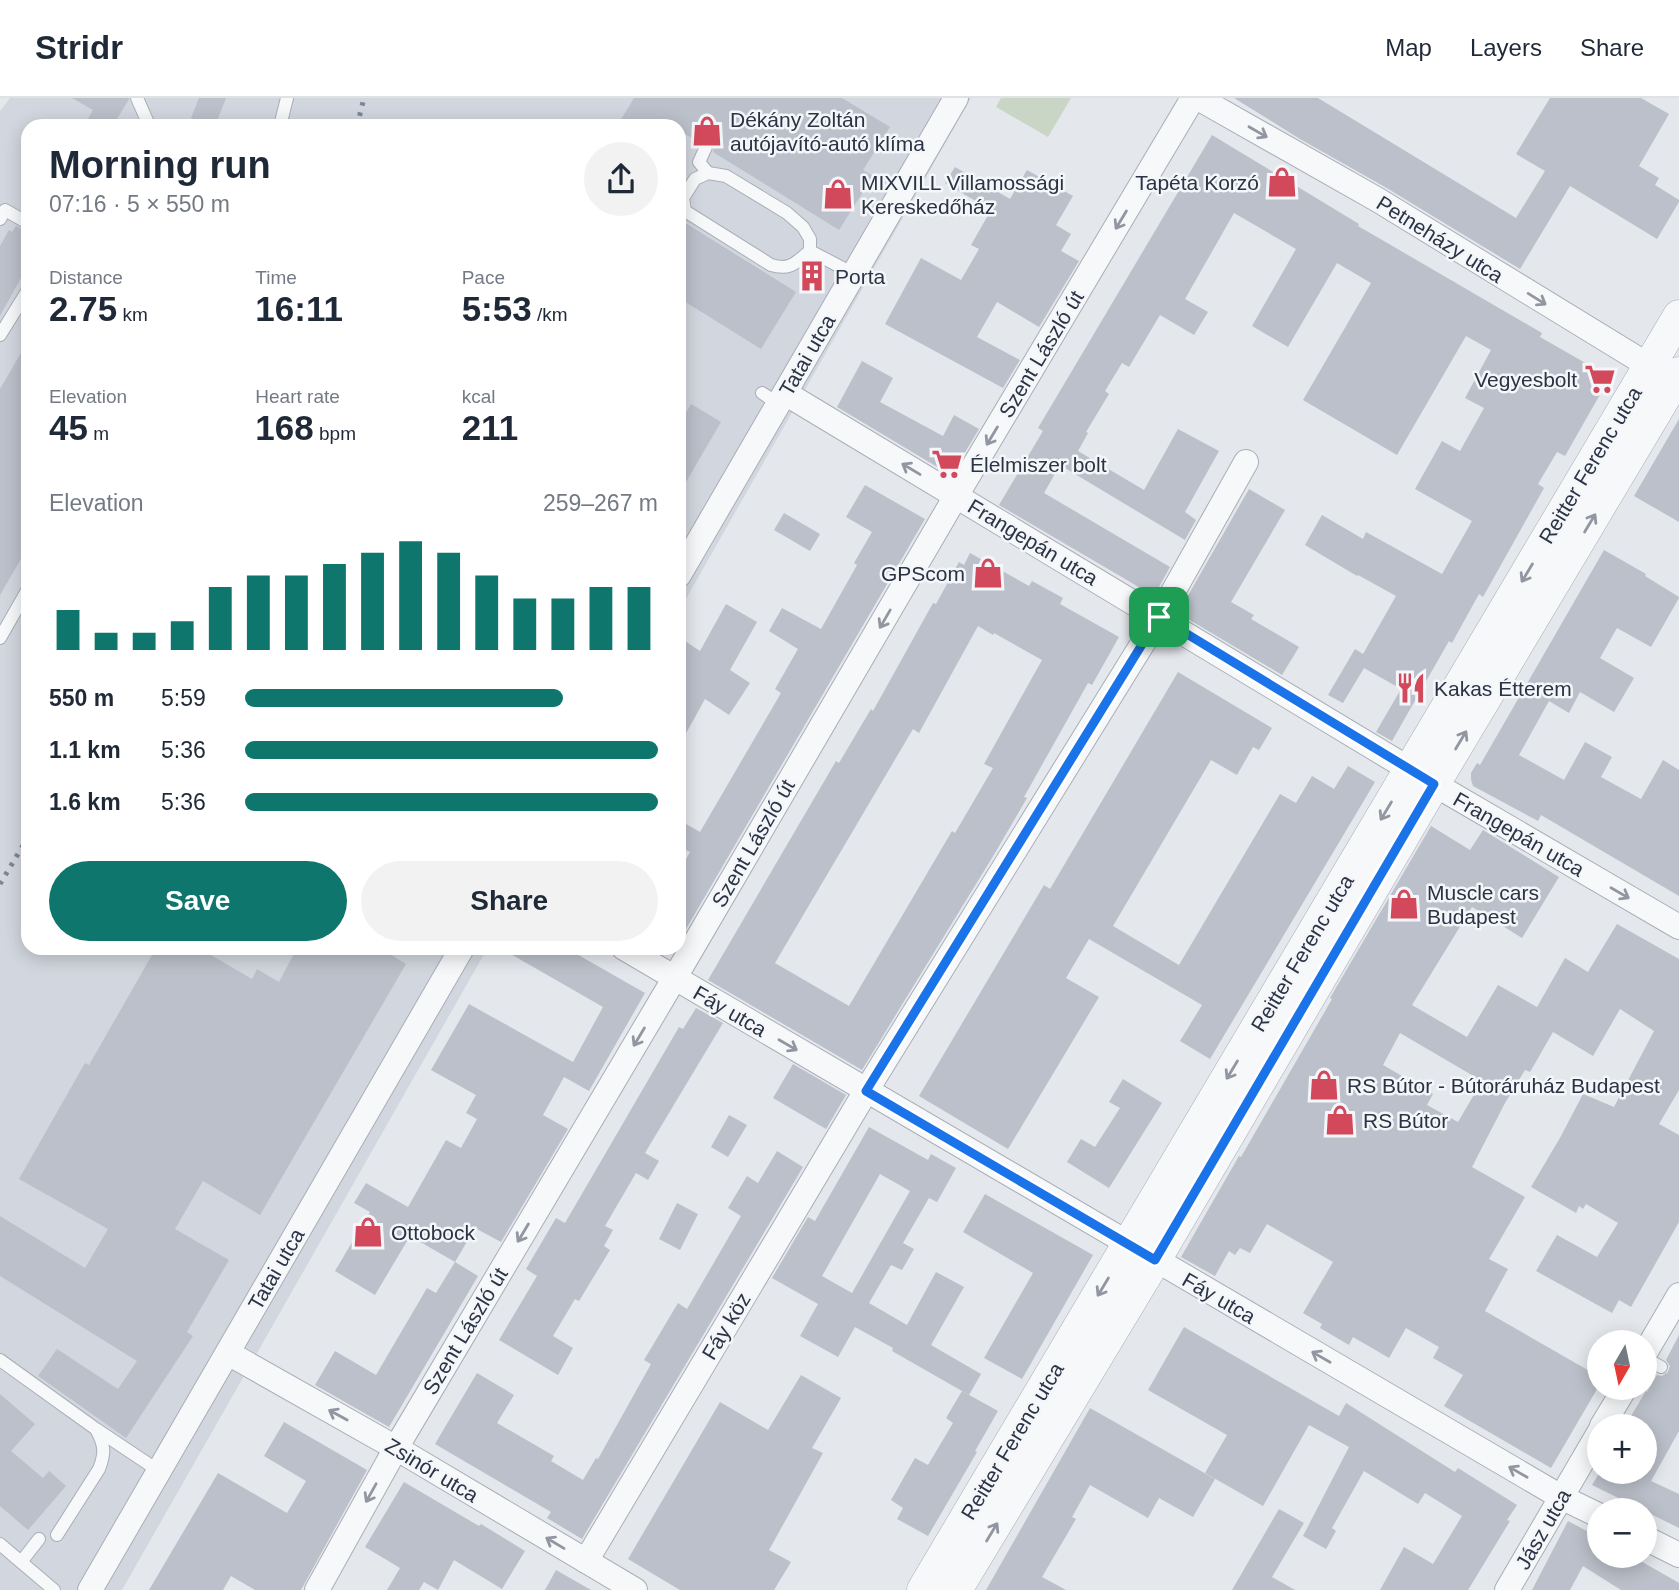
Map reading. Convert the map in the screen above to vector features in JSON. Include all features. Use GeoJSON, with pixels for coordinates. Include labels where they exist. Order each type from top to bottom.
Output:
{"type":"FeatureCollection","features":[{"type":"Feature","properties":{"kind":"street","name":"Petneházy utca"},"geometry":{"type":"LineString","coordinates":[[1196,98],[1378,200],[1670,376]]}},
{"type":"Feature","properties":{"kind":"street","name":"Szent László út"},"geometry":{"type":"LineString","coordinates":[[317,1590],[396,1448],[956,496],[1196,98]]}},
{"type":"Feature","properties":{"kind":"street","name":"Tatai utca"},"geometry":{"type":"LineString","coordinates":[[686,562],[775,397],[854,274],[953,99]]}},
{"type":"Feature","properties":{"kind":"street","name":"Reitter Ferenc utca"},"geometry":{"type":"LineString","coordinates":[[957,1590],[1142,1252],[1422,777],[1670,376],[1679,316]]}},
{"type":"Feature","properties":{"kind":"street","name":"Frangepán utca"},"geometry":{"type":"LineString","coordinates":[[775,397],[956,496],[1422,777],[1679,927]]}},
{"type":"Feature","properties":{"kind":"street","name":"Fáy köz"},"geometry":{"type":"LineString","coordinates":[[586,1561],[866,1091],[1159,617],[1246,462]]}},
{"type":"Feature","properties":{"kind":"street","name":"Tatai utca"},"geometry":{"type":"LineString","coordinates":[[90,1590],[458,955]]}},
{"type":"Feature","properties":{"kind":"street","name":"Fáy utca"},"geometry":{"type":"LineString","coordinates":[[635,955],[1561,1497],[1587,1510]]}},
{"type":"Feature","properties":{"kind":"street","name":"Reitter Ferenc utca"},"geometry":{"type":"LineString","coordinates":[[923,1590],[1142,1252]]}},
{"type":"Feature","properties":{"kind":"street"},"geometry":{"type":"LineString","coordinates":[[1657,1343],[1679,1294]]}},
{"type":"Feature","properties":{"kind":"street","name":"Zsinór utca"},"geometry":{"type":"LineString","coordinates":[[228,1353],[396,1448],[635,1590]]}},
{"type":"Feature","properties":{"kind":"street","name":"Jász utca"},"geometry":{"type":"LineString","coordinates":[[1507,1590],[1587,1453]]}},
{"type":"Feature","properties":{"kind":"street"},"geometry":{"type":"LineString","coordinates":[[1657,1544],[1679,1555]]}},
{"type":"Feature","properties":{"kind":"lane"},"geometry":{"type":"LineString","coordinates":[[137,98],[146,119]]}},
{"type":"Feature","properties":{"kind":"lane"},"geometry":{"type":"LineString","coordinates":[[282,119],[287,98]]}},
{"type":"Feature","properties":{"kind":"lane"},"geometry":{"type":"LineString","coordinates":[[706,148],[699,162],[708,173]]}},
{"type":"Feature","properties":{"kind":"lane"},"geometry":{"type":"LineString","coordinates":[[686,193],[695,179],[708,173],[726,176],[787,213],[803,227],[810,239],[810,251],[791,267],[780,268],[686,212]]}},
{"type":"Feature","properties":{"kind":"lane"},"geometry":{"type":"LineString","coordinates":[[0,219],[5,210],[21,219]]}},
{"type":"Feature","properties":{"kind":"lane"},"geometry":{"type":"LineString","coordinates":[[810,251],[854,274]]}},
{"type":"Feature","properties":{"kind":"lane"},"geometry":{"type":"LineString","coordinates":[[0,335],[21,301]]}},
{"type":"Feature","properties":{"kind":"lane"},"geometry":{"type":"LineString","coordinates":[[0,638],[21,601]]}},
{"type":"Feature","properties":{"kind":"lane"},"geometry":{"type":"LineString","coordinates":[[0,1360],[159,1471]]}},
{"type":"Feature","properties":{"kind":"lane"},"geometry":{"type":"LineString","coordinates":[[57,1535],[104,1457],[105,1449],[96,1429]]}},
{"type":"Feature","properties":{"kind":"lane"},"geometry":{"type":"LineString","coordinates":[[21,1562],[39,1539]]}},
{"type":"Feature","properties":{"kind":"lane"},"geometry":{"type":"LineString","coordinates":[[0,1544],[54,1590]]}},
{"type":"Feature","properties":{"kind":"shaded area"},"geometry":{"type":"Polygon","coordinates":[[[10,98],[971,98],[686,599],[686,119],[21,119],[21,955],[484,955],[122,1590],[0,1590],[0,111],[10,98]]]}},
{"type":"Feature","properties":{"kind":"green space"},"geometry":{"type":"Polygon","coordinates":[[[1001,98],[1071,98],[1048,137],[996,107],[1001,98]]]}},
{"type":"Feature","properties":{"kind":"building"},"geometry":{"type":"Polygon","coordinates":[[[72,98],[129,99],[117,119],[88,119],[93,110],[72,98]]]}},
{"type":"Feature","properties":{"kind":"building"},"geometry":{"type":"Polygon","coordinates":[[[199,98],[226,98],[218,119],[191,118],[199,98]]]}},
{"type":"Feature","properties":{"kind":"building"},"geometry":{"type":"Polygon","coordinates":[[[634,98],[842,98],[890,127],[863,170],[873,176],[839,230],[713,152],[715,146],[709,139],[705,138],[699,143],[686,135],[686,119],[621,119],[634,98]]]}},
{"type":"Feature","properties":{"kind":"building"},"geometry":{"type":"Polygon","coordinates":[[[1234,98],[1318,98],[1516,218],[1545,171],[1516,154],[1550,98],[1641,98],[1669,114],[1639,166],[1659,178],[1655,185],[1679,202],[1657,239],[1570,186],[1520,269],[1234,98]]]}},
{"type":"Feature","properties":{"kind":"building"},"geometry":{"type":"Polygon","coordinates":[[[1212,135],[1359,224],[1358,226],[1542,333],[1540,337],[1610,377],[1565,456],[1557,452],[1538,484],[1544,488],[1483,597],[1479,594],[1452,643],[1449,641],[1392,741],[1376,732],[1401,689],[1364,668],[1343,703],[1328,695],[1355,649],[1363,654],[1396,596],[1305,545],[1322,515],[1363,539],[1366,532],[1442,574],[1472,521],[1415,489],[1442,441],[1460,451],[1484,408],[1465,398],[1491,350],[1466,336],[1397,455],[1303,400],[1371,283],[1337,263],[1288,347],[1252,326],[1296,249],[1234,213],[1185,299],[1208,312],[1194,335],[1160,315],[1129,367],[1122,363],[1105,391],[1109,394],[1078,451],[1144,490],[1178,429],[1219,451],[1185,512],[1196,520],[1185,540],[1060,465],[1044,493],[1170,567],[1154,596],[999,505],[1043,431],[1038,428],[1212,135]]]}},
{"type":"Feature","properties":{"kind":"building"},"geometry":{"type":"Polygon","coordinates":[[[955,167],[1010,199],[1027,170],[1073,196],[1056,225],[1071,234],[1061,251],[1079,261],[1039,327],[997,302],[977,337],[1020,360],[1003,388],[885,324],[921,258],[961,280],[979,249],[971,245],[991,210],[945,183],[955,167]]]}},
{"type":"Feature","properties":{"kind":"building"},"geometry":{"type":"Polygon","coordinates":[[[686,223],[796,292],[761,349],[686,302],[686,223]]]}},
{"type":"Feature","properties":{"kind":"building"},"geometry":{"type":"Polygon","coordinates":[[[16,226],[21,228],[21,278],[0,316],[0,246],[9,230],[12,232],[16,226]]]}},
{"type":"Feature","properties":{"kind":"building"},"geometry":{"type":"Polygon","coordinates":[[[21,353],[21,559],[0,595],[0,389],[21,353]]]}},
{"type":"Feature","properties":{"kind":"building"},"geometry":{"type":"Polygon","coordinates":[[[862,361],[893,378],[880,402],[943,436],[954,415],[979,429],[952,474],[837,407],[862,361]]]}},
{"type":"Feature","properties":{"kind":"building"},"geometry":{"type":"Polygon","coordinates":[[[691,404],[721,422],[686,482],[686,413],[691,404]]]}},
{"type":"Feature","properties":{"kind":"building"},"geometry":{"type":"Polygon","coordinates":[[[1679,419],[1679,522],[1634,496],[1679,419]]]}},
{"type":"Feature","properties":{"kind":"building"},"geometry":{"type":"Polygon","coordinates":[[[865,485],[925,519],[686,929],[686,859],[690,852],[686,850],[686,824],[700,832],[781,693],[775,689],[798,649],[769,631],[782,608],[821,629],[857,565],[854,563],[872,532],[846,517],[865,485]]]}},
{"type":"Feature","properties":{"kind":"building"},"geometry":{"type":"Polygon","coordinates":[[[1249,489],[1285,510],[1231,602],[1254,615],[1251,619],[1299,647],[1282,675],[1178,613],[1249,489]]]}},
{"type":"Feature","properties":{"kind":"building"},"geometry":{"type":"Polygon","coordinates":[[[784,513],[820,534],[810,551],[774,530],[784,513]]]}},
{"type":"Feature","properties":{"kind":"building"},"geometry":{"type":"Polygon","coordinates":[[[1604,550],[1646,574],[1645,576],[1679,598],[1651,647],[1617,628],[1600,658],[1634,678],[1614,712],[1580,692],[1569,713],[1549,701],[1519,755],[1564,780],[1585,742],[1612,757],[1601,777],[1641,799],[1663,760],[1679,770],[1679,896],[1541,815],[1538,821],[1473,786],[1471,779],[1471,773],[1477,763],[1480,765],[1604,550]]]}},
{"type":"Feature","properties":{"kind":"building"},"geometry":{"type":"Polygon","coordinates":[[[970,553],[1029,586],[1032,581],[1063,598],[1060,604],[1119,637],[1092,685],[1088,683],[995,853],[862,1070],[708,980],[836,761],[839,763],[871,709],[873,711],[933,603],[936,604],[959,562],[964,565],[970,553]],[[978,626],[919,733],[913,729],[775,963],[849,1006],[952,831],[955,833],[993,768],[984,764],[1042,660],[994,633],[993,635],[978,626]]]}},
{"type":"Feature","properties":{"kind":"building"},"geometry":{"type":"Polygon","coordinates":[[[726,604],[757,622],[730,670],[750,683],[729,715],[705,699],[686,733],[686,642],[700,651],[726,604]]]}},
{"type":"Feature","properties":{"kind":"building"},"geometry":{"type":"Polygon","coordinates":[[[1178,672],[1272,728],[1259,750],[1253,747],[1237,775],[1211,760],[1113,926],[1179,965],[1280,794],[1296,803],[1312,776],[1334,789],[1348,766],[1375,782],[1210,1059],[1180,1041],[1202,1005],[1089,939],[1066,978],[1099,997],[1008,1149],[919,1096],[1044,885],[1050,889],[1178,672]]]}},
{"type":"Feature","properties":{"kind":"building"},"geometry":{"type":"Polygon","coordinates":[[[1431,826],[1470,850],[1483,830],[1559,877],[1522,938],[1472,907],[1412,1005],[1467,1037],[1498,985],[1537,1007],[1565,958],[1588,972],[1617,924],[1679,959],[1679,1090],[1659,1124],[1679,1135],[1679,1222],[1631,1307],[1619,1300],[1612,1313],[1536,1271],[1557,1235],[1597,1257],[1618,1223],[1586,1204],[1583,1209],[1579,1206],[1576,1213],[1531,1187],[1583,1094],[1614,1107],[1654,1031],[1620,1009],[1593,1056],[1553,1032],[1530,1072],[1525,1070],[1505,1103],[1472,1167],[1525,1197],[1489,1259],[1508,1269],[1485,1311],[1587,1370],[1587,1400],[1591,1400],[1551,1468],[1444,1406],[1463,1375],[1433,1358],[1439,1347],[1406,1328],[1389,1358],[1353,1337],[1349,1345],[1320,1328],[1322,1324],[1303,1313],[1333,1262],[1267,1224],[1250,1253],[1240,1248],[1235,1255],[1229,1251],[1215,1276],[1181,1257],[1332,999],[1330,998],[1431,826]],[[1400,1033],[1383,1065],[1433,1094],[1427,1105],[1458,1122],[1482,1081],[1400,1033]]]}},
{"type":"Feature","properties":{"kind":"building"},"geometry":{"type":"Polygon","coordinates":[[[152,955],[211,955],[252,979],[257,969],[279,982],[293,955],[391,955],[406,964],[260,1215],[203,1181],[175,1229],[229,1260],[187,1332],[193,1336],[126,1438],[38,1376],[57,1349],[118,1389],[137,1361],[0,1276],[0,1216],[85,1268],[108,1229],[19,1179],[85,1063],[89,1065],[152,955]]]}},
{"type":"Feature","properties":{"kind":"building"},"geometry":{"type":"Polygon","coordinates":[[[512,955],[578,955],[645,993],[589,1091],[564,1077],[543,1115],[568,1129],[501,1242],[475,1228],[455,1262],[410,1236],[375,1295],[335,1271],[370,1212],[354,1203],[366,1183],[408,1207],[446,1140],[461,1148],[477,1119],[466,1113],[476,1095],[431,1070],[469,1004],[573,1062],[603,1007],[512,955]]]}},
{"type":"Feature","properties":{"kind":"building"},"geometry":{"type":"Polygon","coordinates":[[[696,1008],[723,1023],[645,1153],[659,1161],[648,1180],[636,1173],[605,1226],[613,1230],[604,1246],[610,1250],[579,1301],[575,1299],[553,1336],[573,1348],[558,1375],[499,1340],[537,1276],[526,1269],[556,1218],[565,1223],[679,1027],[683,1029],[696,1008]]]}},
{"type":"Feature","properties":{"kind":"building"},"geometry":{"type":"Polygon","coordinates":[[[793,1064],[846,1095],[826,1129],[773,1098],[793,1064]]]}},
{"type":"Feature","properties":{"kind":"building"},"geometry":{"type":"Polygon","coordinates":[[[1123,1079],[1162,1103],[1109,1188],[1067,1162],[1081,1139],[1095,1147],[1120,1108],[1109,1102],[1123,1079]]]}},
{"type":"Feature","properties":{"kind":"building"},"geometry":{"type":"Polygon","coordinates":[[[729,1115],[747,1125],[728,1157],[711,1147],[729,1115]]]}},
{"type":"Feature","properties":{"kind":"building"},"geometry":{"type":"Polygon","coordinates":[[[869,1127],[928,1160],[931,1154],[956,1168],[937,1202],[929,1198],[903,1243],[914,1249],[902,1270],[891,1265],[869,1303],[907,1325],[936,1272],[964,1287],[931,1345],[981,1374],[969,1395],[855,1327],[838,1357],[800,1336],[818,1304],[772,1278],[808,1217],[815,1221],[869,1127]],[[880,1174],[822,1276],[852,1293],[910,1191],[880,1174]]]}},
{"type":"Feature","properties":{"kind":"building"},"geometry":{"type":"Polygon","coordinates":[[[777,1151],[803,1167],[582,1539],[547,1518],[551,1512],[435,1444],[477,1373],[514,1395],[497,1423],[554,1456],[551,1461],[583,1480],[596,1458],[598,1459],[651,1364],[644,1360],[678,1303],[687,1309],[741,1216],[728,1208],[747,1176],[758,1183],[777,1151]]]}},
{"type":"Feature","properties":{"kind":"building"},"geometry":{"type":"Polygon","coordinates":[[[985,1194],[1093,1255],[1022,1379],[984,1358],[1033,1273],[963,1232],[985,1194]]]}},
{"type":"Feature","properties":{"kind":"building"},"geometry":{"type":"Polygon","coordinates":[[[677,1203],[698,1214],[680,1250],[659,1239],[677,1203]]]}},
{"type":"Feature","properties":{"kind":"building"},"geometry":{"type":"Polygon","coordinates":[[[455,1262],[478,1276],[389,1427],[315,1385],[335,1351],[376,1375],[427,1288],[436,1293],[455,1262]]]}},
{"type":"Feature","properties":{"kind":"building"},"geometry":{"type":"Polygon","coordinates":[[[1184,1327],[1339,1416],[1346,1403],[1455,1472],[1458,1468],[1517,1505],[1468,1590],[1380,1590],[1404,1547],[1433,1564],[1462,1516],[1425,1493],[1418,1504],[1364,1471],[1332,1528],[1336,1531],[1326,1549],[1303,1536],[1349,1447],[1309,1425],[1263,1506],[1205,1473],[1227,1435],[1148,1390],[1184,1327]]]}},
{"type":"Feature","properties":{"kind":"building"},"geometry":{"type":"Polygon","coordinates":[[[1679,1335],[1679,1431],[1657,1470],[1657,1414],[1632,1414],[1641,1400],[1657,1400],[1657,1375],[1662,1376],[1668,1372],[1670,1366],[1666,1360],[1679,1335]]]}},
{"type":"Feature","properties":{"kind":"building"},"geometry":{"type":"Polygon","coordinates":[[[801,1375],[841,1398],[812,1448],[823,1453],[769,1550],[791,1562],[774,1590],[680,1590],[628,1559],[720,1402],[768,1430],[801,1375]]]}},
{"type":"Feature","properties":{"kind":"building"},"geometry":{"type":"Polygon","coordinates":[[[962,1391],[998,1411],[928,1536],[897,1519],[903,1508],[891,1500],[915,1458],[928,1465],[953,1423],[946,1418],[962,1391]]]}},
{"type":"Feature","properties":{"kind":"building"},"geometry":{"type":"Polygon","coordinates":[[[0,1394],[35,1424],[11,1451],[43,1478],[49,1471],[66,1486],[28,1530],[0,1506],[0,1394]]]}},
{"type":"Feature","properties":{"kind":"building"},"geometry":{"type":"Polygon","coordinates":[[[1090,1408],[1215,1479],[1193,1517],[1159,1498],[1148,1518],[1090,1485],[1072,1517],[1076,1519],[1042,1577],[1066,1590],[986,1590],[1090,1408]]]}},
{"type":"Feature","properties":{"kind":"building"},"geometry":{"type":"Polygon","coordinates":[[[284,1422],[367,1470],[301,1590],[255,1590],[231,1576],[223,1590],[149,1590],[218,1473],[287,1513],[306,1481],[264,1456],[284,1422]]]}},
{"type":"Feature","properties":{"kind":"building"},"geometry":{"type":"Polygon","coordinates":[[[404,1482],[525,1551],[502,1589],[454,1560],[438,1590],[424,1582],[419,1590],[387,1590],[400,1568],[365,1547],[404,1482]]]}},
{"type":"Feature","properties":{"kind":"building"},"geometry":{"type":"Polygon","coordinates":[[[1657,1484],[1679,1494],[1679,1528],[1657,1517],[1657,1498],[1618,1498],[1592,1485],[1657,1484]]]}},
{"type":"Feature","properties":{"kind":"building"},"geometry":{"type":"Polygon","coordinates":[[[1279,1509],[1304,1523],[1272,1577],[1295,1590],[1232,1590],[1279,1509]]]}},
{"type":"Feature","properties":{"kind":"building"},"geometry":{"type":"Polygon","coordinates":[[[1568,1521],[1587,1531],[1587,1568],[1653,1568],[1679,1583],[1679,1590],[1621,1590],[1583,1566],[1570,1590],[1532,1590],[1568,1521]]]}},
{"type":"Feature","properties":{"kind":"building"},"geometry":{"type":"Polygon","coordinates":[[[556,1570],[591,1590],[545,1590],[556,1570]]]}},
{"type":"Feature","properties":{"kind":"railway"},"geometry":{"type":"LineString","coordinates":[[359,119],[364,98]]}},
{"type":"Feature","properties":{"kind":"railway"},"geometry":{"type":"LineString","coordinates":[[0,884],[21,849]]}},
{"type":"Feature","properties":{"kind":"place","name":"Dékány Zoltán autójavító-autó klíma"},"geometry":{"type":"Point","coordinates":[707,131]}},
{"type":"Feature","properties":{"kind":"place","name":"Tapéta Korzó"},"geometry":{"type":"Point","coordinates":[1282,182]}},
{"type":"Feature","properties":{"kind":"place","name":"MIXVILL Villamossági Kereskedőház"},"geometry":{"type":"Point","coordinates":[838,194]}},
{"type":"Feature","properties":{"kind":"place","name":"Porta"},"geometry":{"type":"Point","coordinates":[812,276]}},
{"type":"Feature","properties":{"kind":"place","name":"Vegyesbolt"},"geometry":{"type":"Point","coordinates":[1600,379]}},
{"type":"Feature","properties":{"kind":"place","name":"Élelmiszer bolt"},"geometry":{"type":"Point","coordinates":[947,464]}},
{"type":"Feature","properties":{"kind":"place","name":"GPScom"},"geometry":{"type":"Point","coordinates":[988,573]}},
{"type":"Feature","properties":{"kind":"place","name":"Kakas Étterem"},"geometry":{"type":"Point","coordinates":[1411,688]}},
{"type":"Feature","properties":{"kind":"place","name":"Muscle cars Budapest"},"geometry":{"type":"Point","coordinates":[1404,904]}},
{"type":"Feature","properties":{"kind":"place","name":"RS Bútor - Bútoráruház Budapest"},"geometry":{"type":"Point","coordinates":[1324,1085]}},
{"type":"Feature","properties":{"kind":"place","name":"RS Bútor"},"geometry":{"type":"Point","coordinates":[1340,1120]}},
{"type":"Feature","properties":{"kind":"place","name":"Ottobock"},"geometry":{"type":"Point","coordinates":[368,1232]}},
{"type":"Feature","properties":{"kind":"route"},"geometry":{"type":"LineString","coordinates":[[1159,617],[1434,784],[1155,1260],[866,1091],[1159,617]]}}]}
